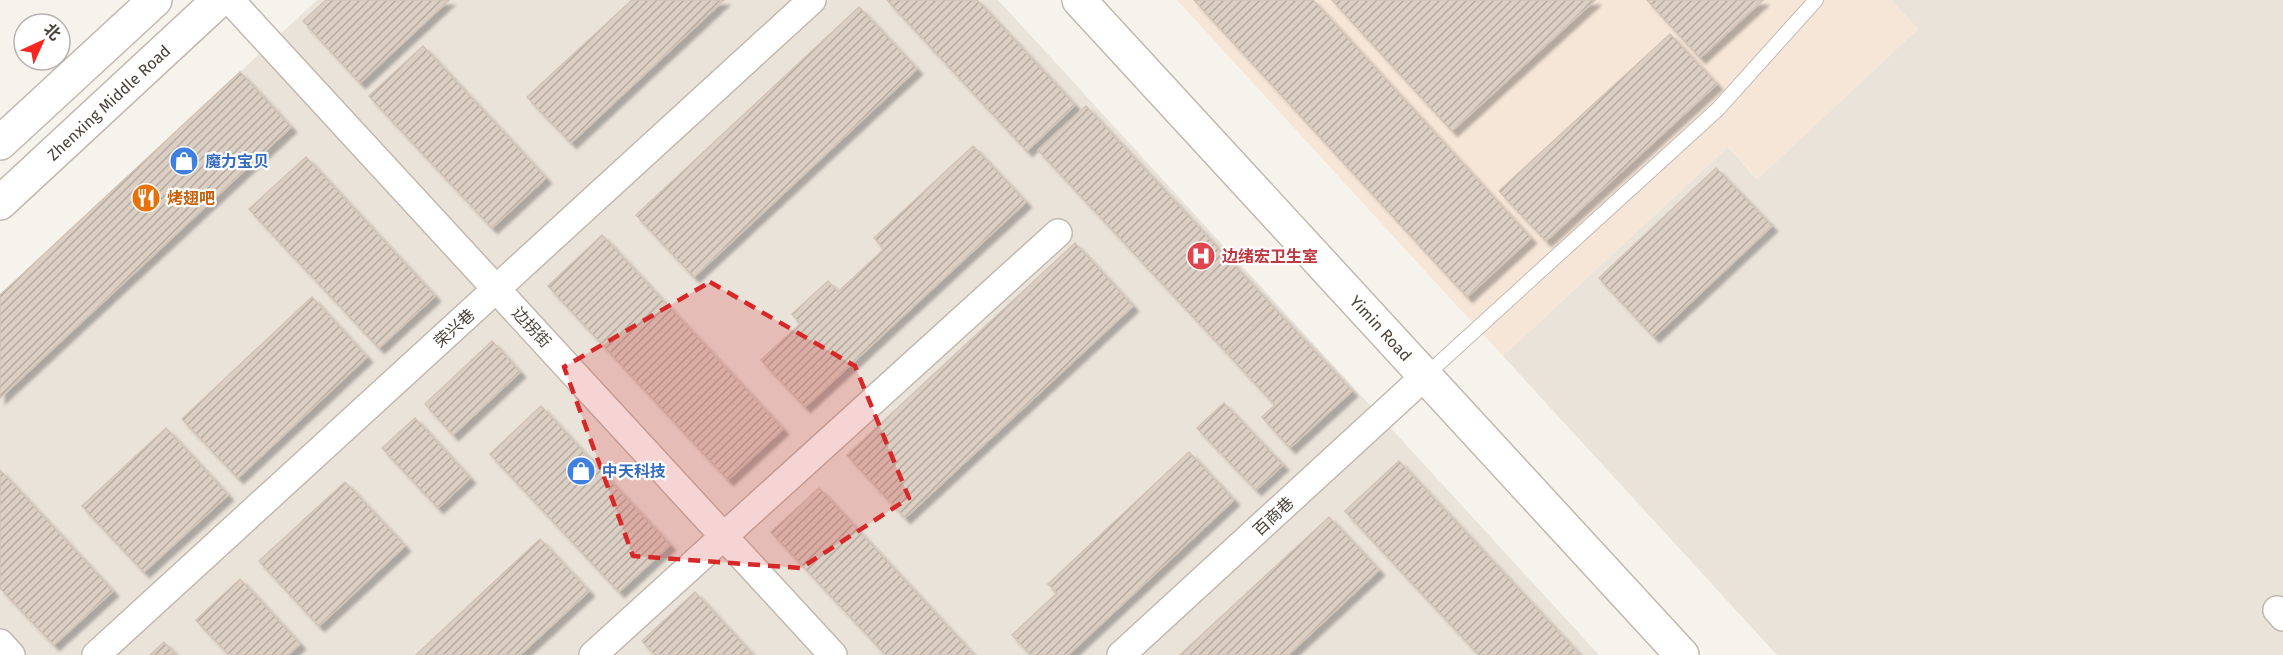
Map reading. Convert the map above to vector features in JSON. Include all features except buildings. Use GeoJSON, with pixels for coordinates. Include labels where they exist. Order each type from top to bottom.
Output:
{"type":"FeatureCollection","features":[{"type":"Feature","properties":{"kind":"street"},"geometry":{"type":"LineString","coordinates":[[0,142],[155,0]]}},
{"type":"Feature","properties":{"kind":"street","name":"Zhenxing Middle Road"},"geometry":{"type":"LineString","coordinates":[[0,203],[219,0]]}},
{"type":"Feature","properties":{"kind":"street","name":"边拐街"},"geometry":{"type":"LineString","coordinates":[[230,0],[725,535],[833,655]]}},
{"type":"Feature","properties":{"kind":"street","name":"荣兴巷"},"geometry":{"type":"LineString","coordinates":[[96,655],[812,0]]}},
{"type":"Feature","properties":{"kind":"street","name":"Yimin Road"},"geometry":{"type":"LineString","coordinates":[[1080,0],[1682,655]]}},
{"type":"Feature","properties":{"kind":"street"},"geometry":{"type":"LineString","coordinates":[[593,655],[1058,233]]}},
{"type":"Feature","properties":{"kind":"street","name":"百商巷"},"geometry":{"type":"LineString","coordinates":[[1121,655],[1425,376]]}},
{"type":"Feature","properties":{"kind":"street"},"geometry":{"type":"LineString","coordinates":[[0,643],[12,655]]}},
{"type":"Feature","properties":{"kind":"lane"},"geometry":{"type":"LineString","coordinates":[[1425,376],[1718,109],[1816,0]]}},
{"type":"Feature","properties":{"kind":"highlighted area"},"geometry":{"type":"Polygon","coordinates":[[[710,282],[855,366],[909,498],[801,568],[633,556],[564,367],[710,282]]]}},
{"type":"Feature","properties":{"kind":"shaded area"},"geometry":{"type":"Polygon","coordinates":[[[317,0],[998,0],[1599,655],[0,655],[0,296],[317,0]]]}},
{"type":"Feature","properties":{"kind":"shaded area"},"geometry":{"type":"Polygon","coordinates":[[[1177,0],[1891,0],[1918,29],[1758,179],[1728,147],[1503,356],[1177,0]]]}},
{"type":"Feature","properties":{"kind":"shaded area"},"geometry":{"type":"Polygon","coordinates":[[[1891,0],[2283,0],[2283,655],[1777,655],[1503,356],[1728,147],[1757,179],[1918,29],[1891,0]]]}},
{"type":"Feature","properties":{"kind":"place","name":"魔力宝贝"},"geometry":{"type":"Point","coordinates":[184,161]}},
{"type":"Feature","properties":{"kind":"place","name":"烤翅吧"},"geometry":{"type":"Point","coordinates":[146,198]}},
{"type":"Feature","properties":{"kind":"place","name":"边绪宏卫生室"},"geometry":{"type":"Point","coordinates":[1201,256]}},
{"type":"Feature","properties":{"kind":"place","name":"中天科技"},"geometry":{"type":"Point","coordinates":[581,471]}}]}
